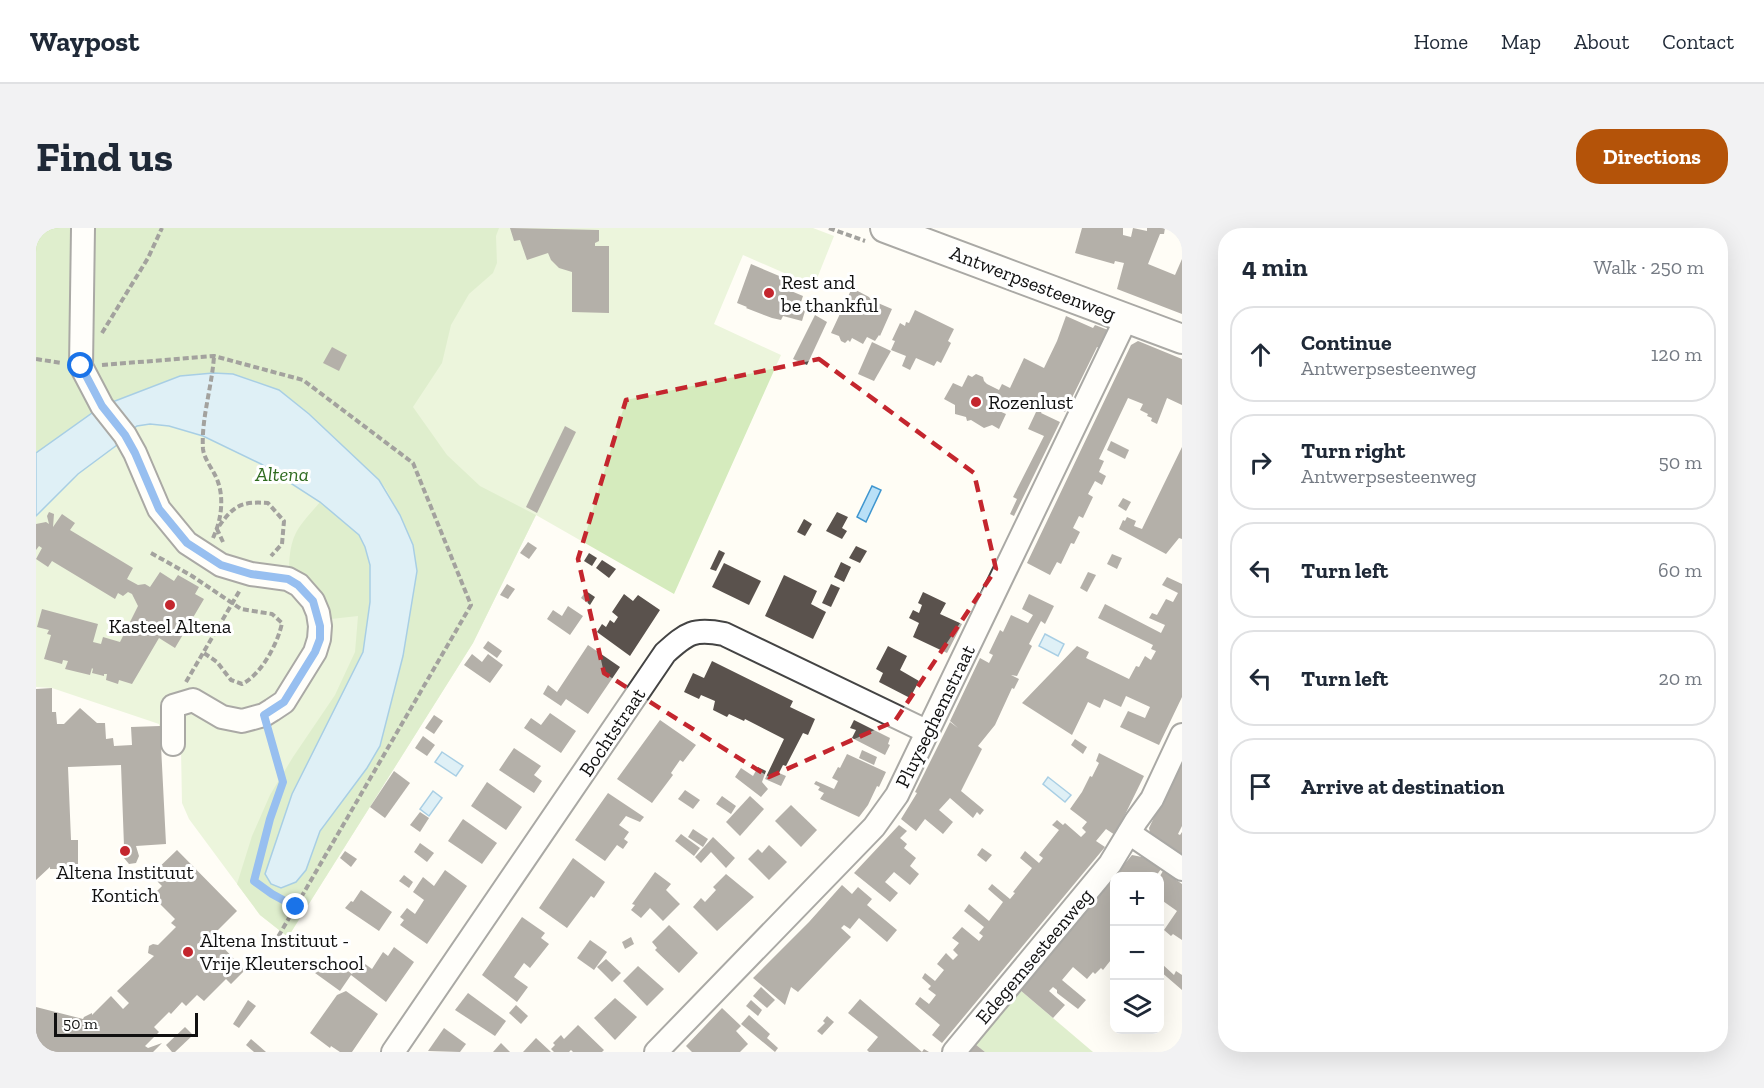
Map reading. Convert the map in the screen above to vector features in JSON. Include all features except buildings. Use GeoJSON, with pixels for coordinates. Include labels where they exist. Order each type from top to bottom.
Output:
{"type":"FeatureCollection","features":[{"type":"Feature","properties":{"kind":"street"},"geometry":{"type":"LineString","coordinates":[[82,228],[81,366],[102,406],[125,435],[144,471],[159,509],[187,543],[221,565],[251,574],[288,579],[298,585],[313,601],[320,626],[320,639],[315,652],[284,702],[264,715],[242,721],[222,717],[193,700],[173,706],[173,744]]}},
{"type":"Feature","properties":{"kind":"street","name":"Antwerpsesteenweg"},"geometry":{"type":"LineString","coordinates":[[885,228],[1182,339]]}},
{"type":"Feature","properties":{"kind":"street","name":"Pluyseghemstraat"},"geometry":{"type":"LineString","coordinates":[[656,1052],[874,827],[897,795],[1126,318]]}},
{"type":"Feature","properties":{"kind":"street","name":"Bochtstraat"},"geometry":{"type":"LineString","coordinates":[[393,1052],[665,653],[682,638],[695,631],[724,634],[928,732]]}},
{"type":"Feature","properties":{"kind":"street","name":"Edegemsesteenweg"},"geometry":{"type":"LineString","coordinates":[[954,1052],[1110,864],[1152,799],[1182,735]]}},
{"type":"Feature","properties":{"kind":"street"},"geometry":{"type":"LineString","coordinates":[[1129,833],[1182,869]]}},
{"type":"Feature","properties":{"kind":"path"},"geometry":{"type":"LineString","coordinates":[[99,337],[148,258],[162,228]]}},
{"type":"Feature","properties":{"kind":"path"},"geometry":{"type":"LineString","coordinates":[[214,356],[203,436],[203,453],[218,481],[221,513],[217,530],[227,548]]}},
{"type":"Feature","properties":{"kind":"path"},"geometry":{"type":"LineString","coordinates":[[81,366],[214,356],[303,381],[413,463],[471,605],[271,949]]}},
{"type":"Feature","properties":{"kind":"path"},"geometry":{"type":"LineString","coordinates":[[173,706],[232,602],[251,574],[282,544],[284,521],[268,503],[250,502],[234,508],[217,530],[204,554]]}},
{"type":"Feature","properties":{"kind":"path"},"geometry":{"type":"LineString","coordinates":[[151,553],[192,576],[241,609],[272,614],[282,623],[279,637],[253,679],[242,684],[231,680],[217,662],[204,653]]}},
{"type":"Feature","properties":{"kind":"path"},"geometry":{"type":"LineString","coordinates":[[264,715],[283,782],[270,819],[254,881],[296,907]]}},
{"type":"Feature","properties":{"kind":"highlighted area"},"geometry":{"type":"Polygon","coordinates":[[[819,359],[974,473],[996,569],[895,721],[769,777],[604,673],[578,559],[626,400],[819,359]]]}},
{"type":"Feature","properties":{"kind":"green space","name":"Altena"},"geometry":{"type":"Polygon","coordinates":[[[36,228],[813,228],[834,236],[814,286],[743,255],[714,324],[781,355],[674,594],[536,515],[473,643],[288,937],[260,915],[189,819],[182,803],[181,749],[161,750],[159,724],[52,688],[36,687],[36,228]]]}},
{"type":"Feature","properties":{"kind":"green space"},"geometry":{"type":"Polygon","coordinates":[[[36,228],[499,228],[496,236],[497,263],[493,273],[469,294],[451,325],[442,363],[413,407],[447,455],[480,486],[536,515],[473,643],[288,937],[260,915],[237,884],[252,836],[270,795],[335,695],[355,652],[358,616],[331,619],[322,594],[313,581],[289,569],[293,539],[320,502],[359,535],[365,547],[370,565],[370,602],[363,652],[292,793],[266,873],[306,870],[320,831],[367,768],[380,746],[403,656],[413,545],[400,515],[379,480],[309,414],[279,390],[180,376],[102,406],[36,453],[36,228]]]}},
{"type":"Feature","properties":{"kind":"green space"},"geometry":{"type":"Polygon","coordinates":[[[1020,990],[1093,1052],[985,1052],[975,1044],[1020,990]]]}},
{"type":"Feature","properties":{"kind":"water"},"geometry":{"type":"Polygon","coordinates":[[[233,374],[279,390],[309,414],[379,480],[400,515],[413,545],[417,571],[403,656],[380,746],[367,768],[320,831],[306,870],[296,882],[281,888],[271,884],[265,874],[292,794],[363,652],[370,602],[370,565],[359,535],[320,502],[261,464],[203,436],[169,426],[150,424],[137,426],[125,435],[121,442],[78,474],[36,516],[36,453],[102,406],[180,376],[233,374]]]}},
{"type":"Feature","properties":{"kind":"water"},"geometry":{"type":"Polygon","coordinates":[[[872,486],[881,490],[866,522],[857,517],[872,486]]]}},
{"type":"Feature","properties":{"kind":"water"},"geometry":{"type":"Polygon","coordinates":[[[1045,634],[1064,644],[1058,656],[1039,646],[1045,634]]]}},
{"type":"Feature","properties":{"kind":"water"},"geometry":{"type":"Polygon","coordinates":[[[442,752],[463,766],[456,776],[435,762],[442,752]]]}},
{"type":"Feature","properties":{"kind":"water"},"geometry":{"type":"Polygon","coordinates":[[[1048,777],[1071,795],[1065,802],[1043,784],[1048,777]]]}},
{"type":"Feature","properties":{"kind":"water"},"geometry":{"type":"Polygon","coordinates":[[[433,791],[442,798],[429,816],[420,809],[433,791]]]}},
{"type":"Feature","properties":{"kind":"place","name":"Rest and be thankful"},"geometry":{"type":"Point","coordinates":[769,293]}},
{"type":"Feature","properties":{"kind":"place","name":"Rozenlust"},"geometry":{"type":"Point","coordinates":[976,402]}},
{"type":"Feature","properties":{"kind":"place","name":"Kasteel Altena"},"geometry":{"type":"Point","coordinates":[170,605]}},
{"type":"Feature","properties":{"kind":"place","name":"Altena Instituut Kontich"},"geometry":{"type":"Point","coordinates":[125,851]}},
{"type":"Feature","properties":{"kind":"place","name":"Altena Instituut - Vrije Kleuterschool"},"geometry":{"type":"Point","coordinates":[188,952]}},
{"type":"Feature","properties":{"kind":"route"},"geometry":{"type":"LineString","coordinates":[[81,366],[102,406],[125,435],[135,453],[159,509],[187,543],[221,565],[251,574],[288,579],[306,592],[318,613],[320,639],[315,652],[284,702],[264,715],[283,782],[270,819],[254,881],[296,907]]}}]}
